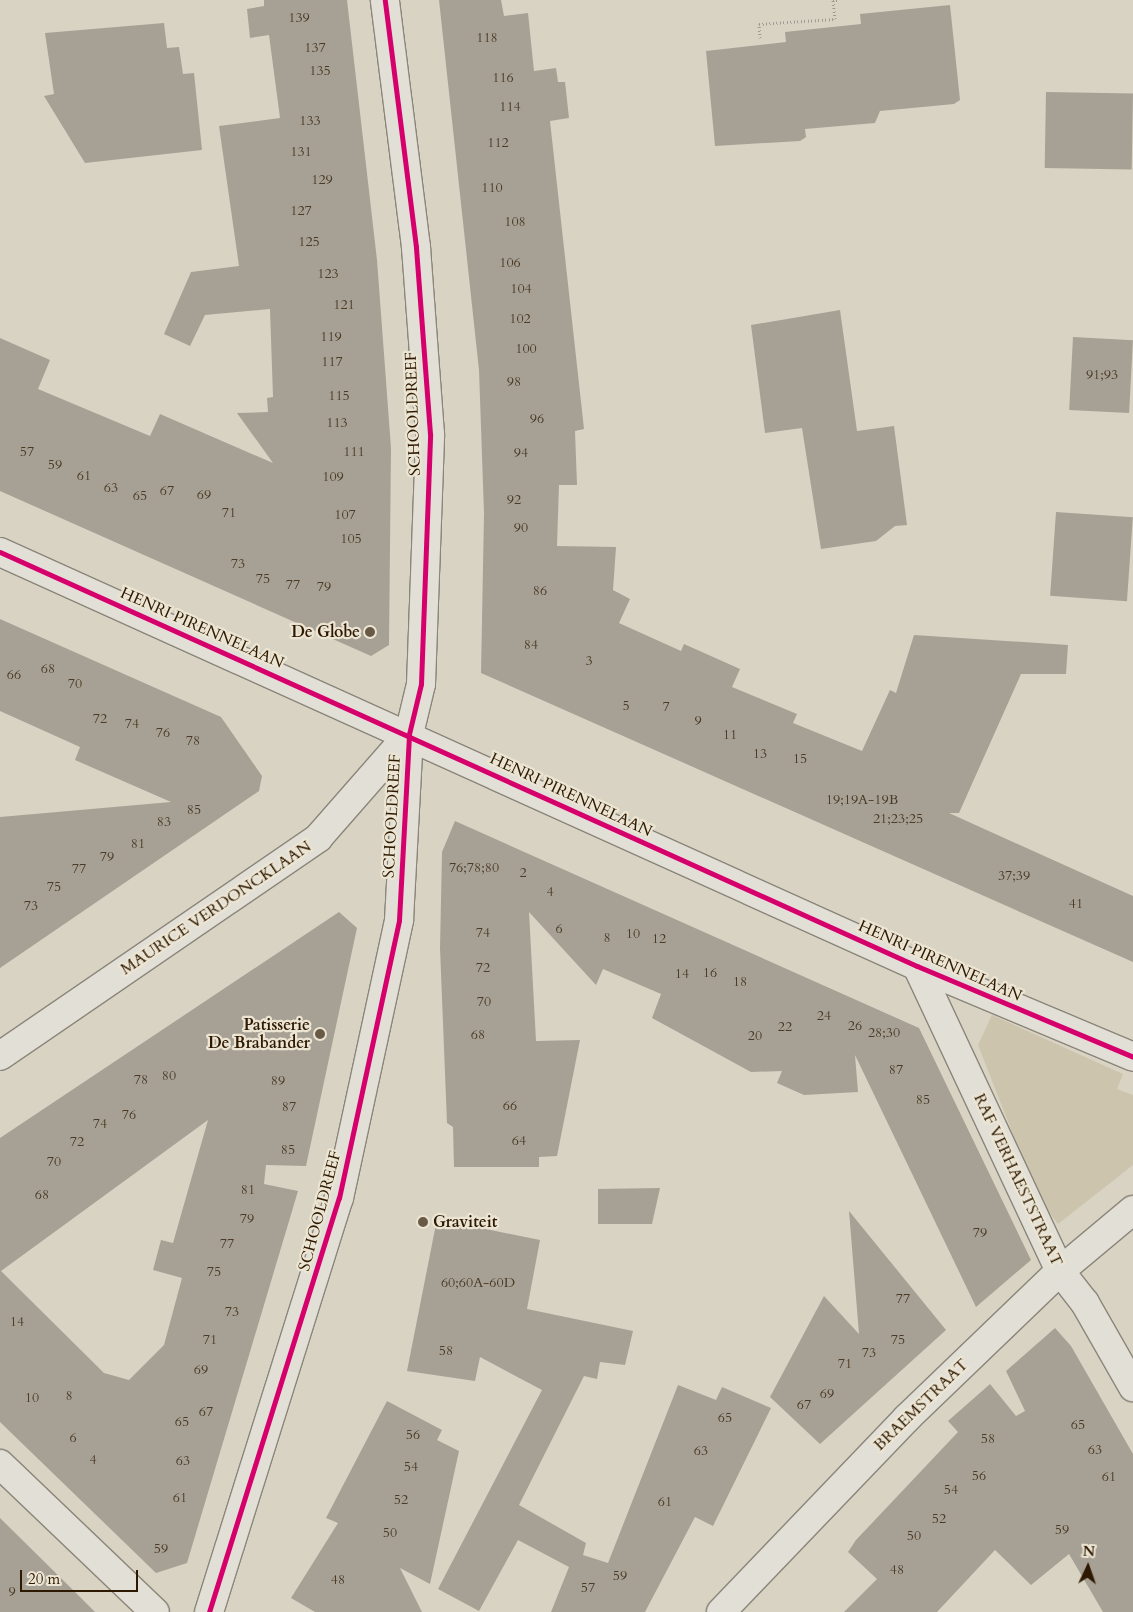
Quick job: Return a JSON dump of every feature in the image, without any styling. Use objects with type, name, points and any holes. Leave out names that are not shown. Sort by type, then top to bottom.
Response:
[{"type":"street","name":"SCHOOLDREEF","points":[[209,1612],[339,1198],[398,920],[409,734],[421,684],[430,434],[416,247],[385,0]]},
{"type":"street","name":"HENRI PIRENNELAAN","points":[[0,552],[409,734],[917,966],[1133,1057]]},
{"type":"street","name":"MAURICE VERDONCKLAAN","points":[[0,1056],[318,838],[409,734]]},
{"type":"street","name":"RAF VERHAESTSTRAAT","points":[[917,966],[1060,1271],[1085,1303],[1133,1387]]},
{"type":"street","name":"BRAEMSTRAAT","points":[[721,1612],[907,1418],[1060,1271],[1133,1210]]},
{"type":"street","points":[[0,1464],[155,1612]]},
{"type":"path","points":[[760,38],[759,24],[835,19],[833,0],[837,0]]},
{"type":"shaded area","points":[[992,1015],[1123,1074],[1117,1089],[1133,1095],[1133,1165],[1058,1224],[1038,1198],[978,1045]]},
{"type":"building","points":[[264,0],[347,0],[377,260],[391,448],[389,645],[371,656],[0,491],[0,338],[50,360],[38,389],[150,436],[160,414],[273,463],[237,413],[268,412],[267,398],[273,397],[270,309],[205,315],[190,346],[164,334],[191,272],[239,266],[219,126],[280,118],[269,35],[250,38],[247,9],[264,6]]},
{"type":"building","points":[[439,0],[501,0],[504,16],[528,13],[534,71],[556,68],[558,82],[565,82],[569,118],[550,121],[584,429],[575,431],[577,485],[559,485],[557,546],[616,547],[613,590],[630,599],[619,623],[681,651],[684,644],[740,669],[732,687],[797,714],[793,723],[862,751],[890,690],[896,693],[914,635],[1068,645],[1066,674],[1021,674],[959,813],[949,813],[1133,896],[1133,962],[481,673],[484,513],[479,370]]},
{"type":"building","points":[[950,5],[960,100],[954,104],[880,111],[875,123],[805,129],[806,137],[800,141],[715,146],[706,51],[786,42],[785,32],[861,24],[860,14]]},
{"type":"building","points":[[164,23],[167,48],[179,47],[183,74],[194,73],[202,150],[85,163],[44,96],[54,94],[45,33]]},
{"type":"building","points":[[1046,92],[1133,94],[1132,170],[1045,168]]},
{"type":"building","points":[[840,310],[857,431],[894,426],[907,525],[895,526],[876,541],[821,549],[802,428],[765,433],[751,325]]},
{"type":"building","points":[[1073,337],[1133,340],[1129,413],[1069,410]]},
{"type":"building","points":[[1056,512],[1133,517],[1127,601],[1050,596]]},
{"type":"building","points":[[0,619],[221,717],[262,776],[259,791],[0,968],[0,817],[171,802],[75,760],[80,747],[0,711]]},
{"type":"building","points":[[455,821],[919,1028],[1031,1260],[976,1307],[855,1055],[858,1092],[804,1095],[777,1083],[782,1071],[751,1072],[652,1018],[661,994],[603,969],[596,985],[529,912],[536,1041],[580,1040],[557,1156],[539,1157],[539,1167],[454,1167],[453,1127],[447,1123],[440,948],[442,852]]},
{"type":"building","points":[[339,912],[357,928],[306,1166],[266,1165],[264,1184],[298,1191],[187,1563],[156,1573],[0,1422],[0,1138]],"holes":[[[208,1120],[173,1243],[161,1240],[153,1270],[182,1278],[164,1345],[129,1380],[104,1373],[1,1271]]]},
{"type":"building","points":[[660,1188],[652,1224],[598,1224],[598,1189]]},
{"type":"building","points":[[849,1211],[946,1330],[820,1444],[770,1397],[824,1296],[859,1334]]},
{"type":"building","points":[[437,1219],[540,1240],[527,1309],[633,1331],[625,1365],[600,1362],[597,1379],[584,1376],[519,1505],[586,1543],[583,1555],[608,1563],[678,1385],[716,1400],[722,1387],[771,1408],[713,1526],[695,1517],[645,1612],[551,1612],[569,1567],[518,1540],[479,1611],[438,1589],[542,1390],[480,1357],[475,1381],[407,1371]]},
{"type":"building","points":[[1055,1328],[1071,1346],[1133,1454],[1133,1612],[1103,1612],[1069,1554],[1031,1585],[995,1550],[937,1612],[844,1612],[877,1579],[848,1552],[856,1540],[958,1432],[948,1421],[990,1384],[1016,1416],[1025,1411],[1006,1371]]},
{"type":"building","points":[[387,1401],[442,1430],[437,1440],[459,1451],[430,1584],[400,1568],[422,1612],[315,1612],[291,1598],[338,1523],[326,1518]]},
{"type":"building","points":[[0,1518],[72,1589],[95,1612],[0,1612]]},
{"type":"cycle path","points":[[209,1612],[339,1198],[399,920],[409,734],[421,684],[430,434],[416,247],[385,0]]},
{"type":"cycle path","points":[[0,552],[917,966],[1133,1057]]},
{"type":"place","name":"De Globe","points":[[370,632]]},
{"type":"place","name":"Patisserie De Brabander","points":[[320,1034]]},
{"type":"place","name":"Graviteit","points":[[423,1222]]}]
